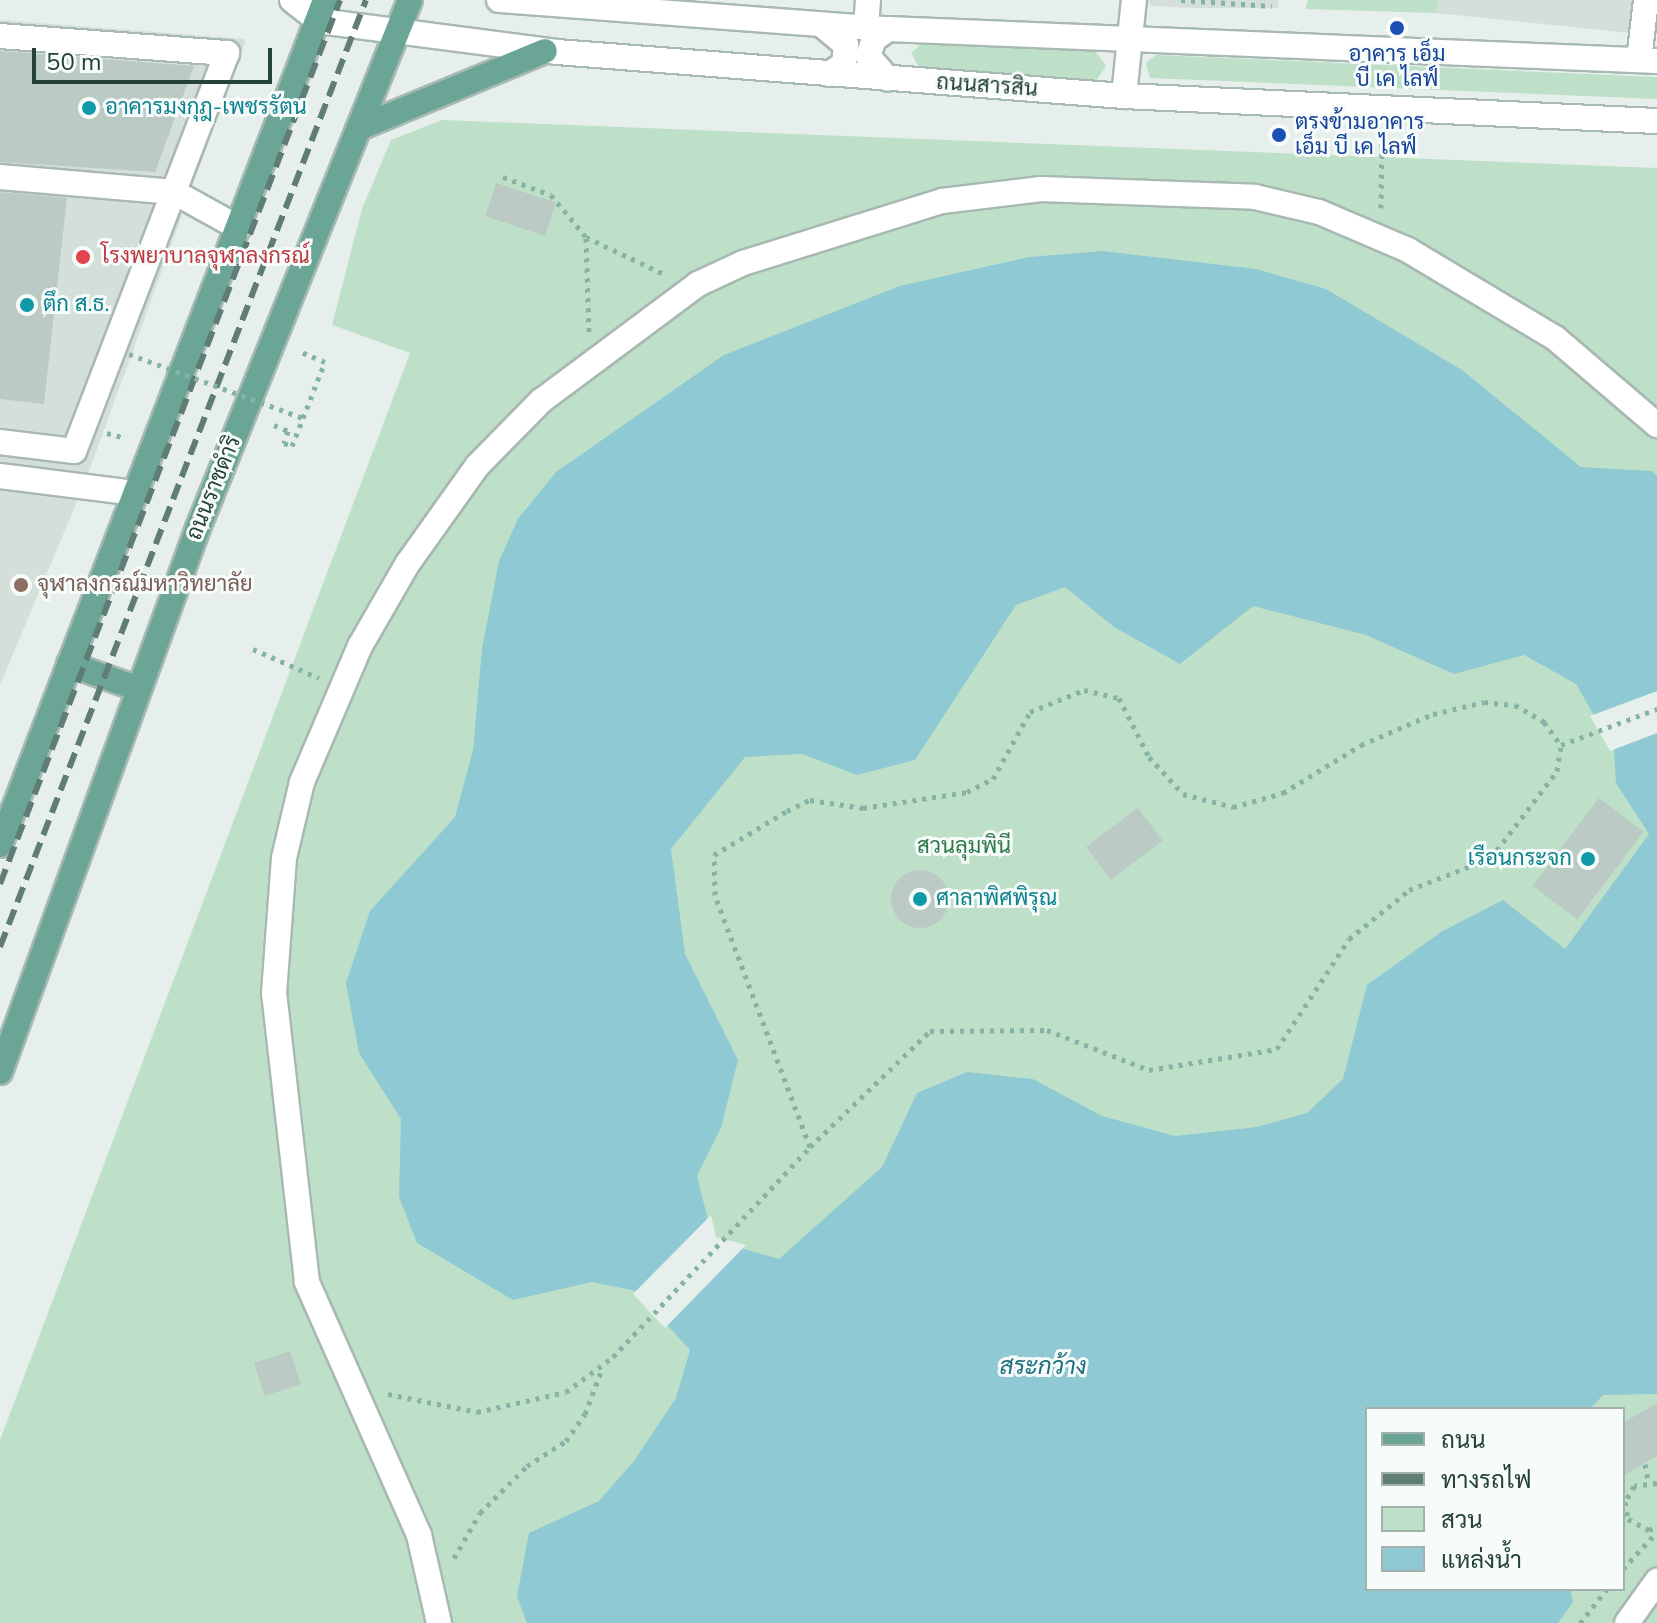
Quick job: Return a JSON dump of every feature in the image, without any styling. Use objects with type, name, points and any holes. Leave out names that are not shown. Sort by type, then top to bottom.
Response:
[{"type":"main road","name":"ถนนราชดำริ","points":[[0,1072],[139,689],[410,0]]},
{"type":"main road","points":[[0,845],[322,10]]},
{"type":"main road","points":[[359,128],[545,51]]},
{"type":"main road","points":[[69,664],[139,689]]},
{"type":"street","points":[[292,0],[322,10]]},
{"type":"street","points":[[499,0],[877,29],[1129,42],[1648,61],[1646,0]]},
{"type":"street","points":[[868,0],[877,29],[868,56],[888,79]]},
{"type":"street","points":[[1124,96],[1134,0]]},
{"type":"street","name":"ถนนสารสิน","points":[[322,10],[398,32],[545,51],[1124,96],[1657,121]]},
{"type":"street","points":[[822,25],[846,45],[844,64],[829,74]]},
{"type":"street","points":[[0,36],[227,53],[74,451],[0,442]]},
{"type":"street","points":[[0,177],[174,192],[239,228]]},
{"type":"street","points":[[437,1615],[419,1535],[307,1282],[297,1229],[274,994],[284,858],[302,782],[342,688],[408,563],[478,465],[581,366],[698,284],[743,263],[942,201],[1041,189],[1255,197],[1319,212],[1378,237],[1555,338],[1657,425]]},
{"type":"street","points":[[0,476],[134,493]]},
{"type":"street","points":[[1627,1623],[1657,1581]]},
{"type":"path","points":[[1181,0],[1272,6]]},
{"type":"path","points":[[1378,237],[1380,109]]},
{"type":"path","points":[[503,177],[551,195],[586,237],[639,267],[698,284]]},
{"type":"path","points":[[581,366],[591,313],[586,237]]},
{"type":"path","points":[[274,425],[288,431],[284,443],[292,446],[325,362],[301,352]]},
{"type":"path","points":[[129,354],[303,418]]},
{"type":"path","points":[[253,649],[342,688]]},
{"type":"path","points":[[349,1381],[413,1403],[477,1412],[566,1392],[602,1368],[729,1230],[930,1031],[1047,1030],[1149,1070],[1277,1049],[1349,939],[1409,890],[1491,858],[1557,771],[1561,745],[1544,722],[1515,705],[1484,702],[1433,714],[1361,745],[1283,793],[1233,807],[1183,794],[1149,757],[1119,698],[1084,690],[1030,712],[993,779],[967,792],[863,808],[810,800],[787,811],[714,855],[715,895],[810,1147]]},
{"type":"path","points":[[1561,745],[1657,709]]},
{"type":"path","points":[[437,1615],[480,1513],[527,1466],[566,1441],[585,1414],[602,1368]]},
{"type":"path","points":[[1645,1464],[1648,1480]]},
{"type":"path","points":[[1657,1483],[1648,1480],[1634,1486],[1625,1502],[1628,1519],[1649,1530],[1657,1526]]},
{"type":"path","points":[[1625,1567],[1657,1532]]},
{"type":"path","points":[[1580,1623],[1605,1591]]},
{"type":"shaded area","points":[[1146,0],[1279,0],[1278,8],[1193,8],[1152,6]]},
{"type":"shaded area","points":[[1439,0],[1633,0],[1629,33],[1436,13]]},
{"type":"shaded area","name":"โรงพยาบาลจุฬาลงกรณ์","points":[[0,20],[246,39],[84,485],[0,685]]},
{"type":"green space","points":[[1308,0],[1439,0],[1436,13],[1305,9]]},
{"type":"green space","points":[[926,40],[1094,49],[1106,66],[1096,81],[920,69],[911,53]]},
{"type":"green space","points":[[1156,55],[1657,77],[1657,99],[1150,78],[1146,63]]},
{"type":"green space","name":"สวนลุมพินี","points":[[442,120],[1657,168],[1657,1623],[0,1623],[0,1440],[410,353],[332,325],[362,209],[391,140]]},
{"type":"water","name":"สระกว้าง","points":[[1102,251],[1256,269],[1326,289],[1462,370],[1581,467],[1652,471],[1657,476],[1657,1394],[1603,1395],[1592,1407],[1365,1407],[1365,1591],[1570,1591],[1573,1602],[1558,1623],[527,1623],[517,1596],[529,1533],[599,1501],[634,1461],[676,1398],[690,1350],[636,1291],[592,1282],[513,1300],[417,1243],[399,1197],[401,1119],[359,1053],[346,983],[370,911],[455,817],[473,750],[482,649],[499,561],[518,519],[556,472],[724,355],[900,286],[1029,257]],"holes":[[[1065,587],[1114,627],[1180,664],[1253,606],[1366,635],[1454,674],[1524,655],[1576,684],[1614,750],[1616,783],[1649,834],[1565,949],[1503,900],[1441,932],[1367,985],[1343,1079],[1307,1113],[1257,1127],[1175,1136],[1102,1116],[1033,1079],[967,1072],[917,1093],[882,1167],[779,1259],[713,1240],[697,1176],[721,1128],[738,1060],[685,954],[671,849],[745,757],[802,754],[857,775],[915,760],[1016,605]]]},
{"type":"pier","points":[[1657,691],[1657,733],[1610,751],[1590,716]]},
{"type":"pier","points":[[711,1215],[716,1237],[746,1245],[665,1328],[633,1294]]},
{"type":"building","name":"อาคารมงกุฎ-เพชรรัตน","points":[[0,51],[194,66],[155,172],[0,162]]},
{"type":"building","points":[[496,183],[556,202],[545,236],[485,216]]},
{"type":"building","name":"ตึก ส.ธ.","points":[[0,192],[67,198],[44,404],[0,399]]},
{"type":"building","name":"เรือนกระจก","points":[[1599,798],[1644,832],[1578,920],[1533,886]]},
{"type":"building","points":[[1138,808],[1163,841],[1111,880],[1086,847]]},
{"type":"building","name":"ศาลาพิศพิรุณ","points":[[920,870],[931,872],[940,879],[947,888],[947,910],[940,919],[931,926],[920,928],[909,926],[900,919],[893,910],[891,899],[893,888],[900,879],[909,872]]},
{"type":"building","points":[[290,1351],[301,1384],[265,1396],[254,1363]]},
{"type":"building","points":[[1657,1403],[1657,1456],[1625,1475],[1625,1422]]},
{"type":"railway","points":[[0,884],[340,0]]},
{"type":"railway","points":[[0,947],[366,0]]},
{"type":"place","name":"อาคาร เอ็ม บี เค ไลฟ์","points":[[1397,28]]},
{"type":"place","name":"อาคารมงกุฎ-เพชรรัตน","points":[[89,108]]},
{"type":"place","name":"ตรงข้ามอาคาร เอ็ม บี เค ไลฟ์","points":[[1279,135]]},
{"type":"place","name":"โรงพยาบาลจุฬาลงกรณ์","points":[[83,257]]},
{"type":"place","name":"ตึก ส.ธ.","points":[[27,305]]},
{"type":"place","name":"จุฬาลงกรณ์มหาวิทยาลัย","points":[[21,585]]},
{"type":"place","name":"เรือนกระจก","points":[[1588,859]]},
{"type":"place","name":"ศาลาพิศพิรุณ","points":[[920,899]]}]
